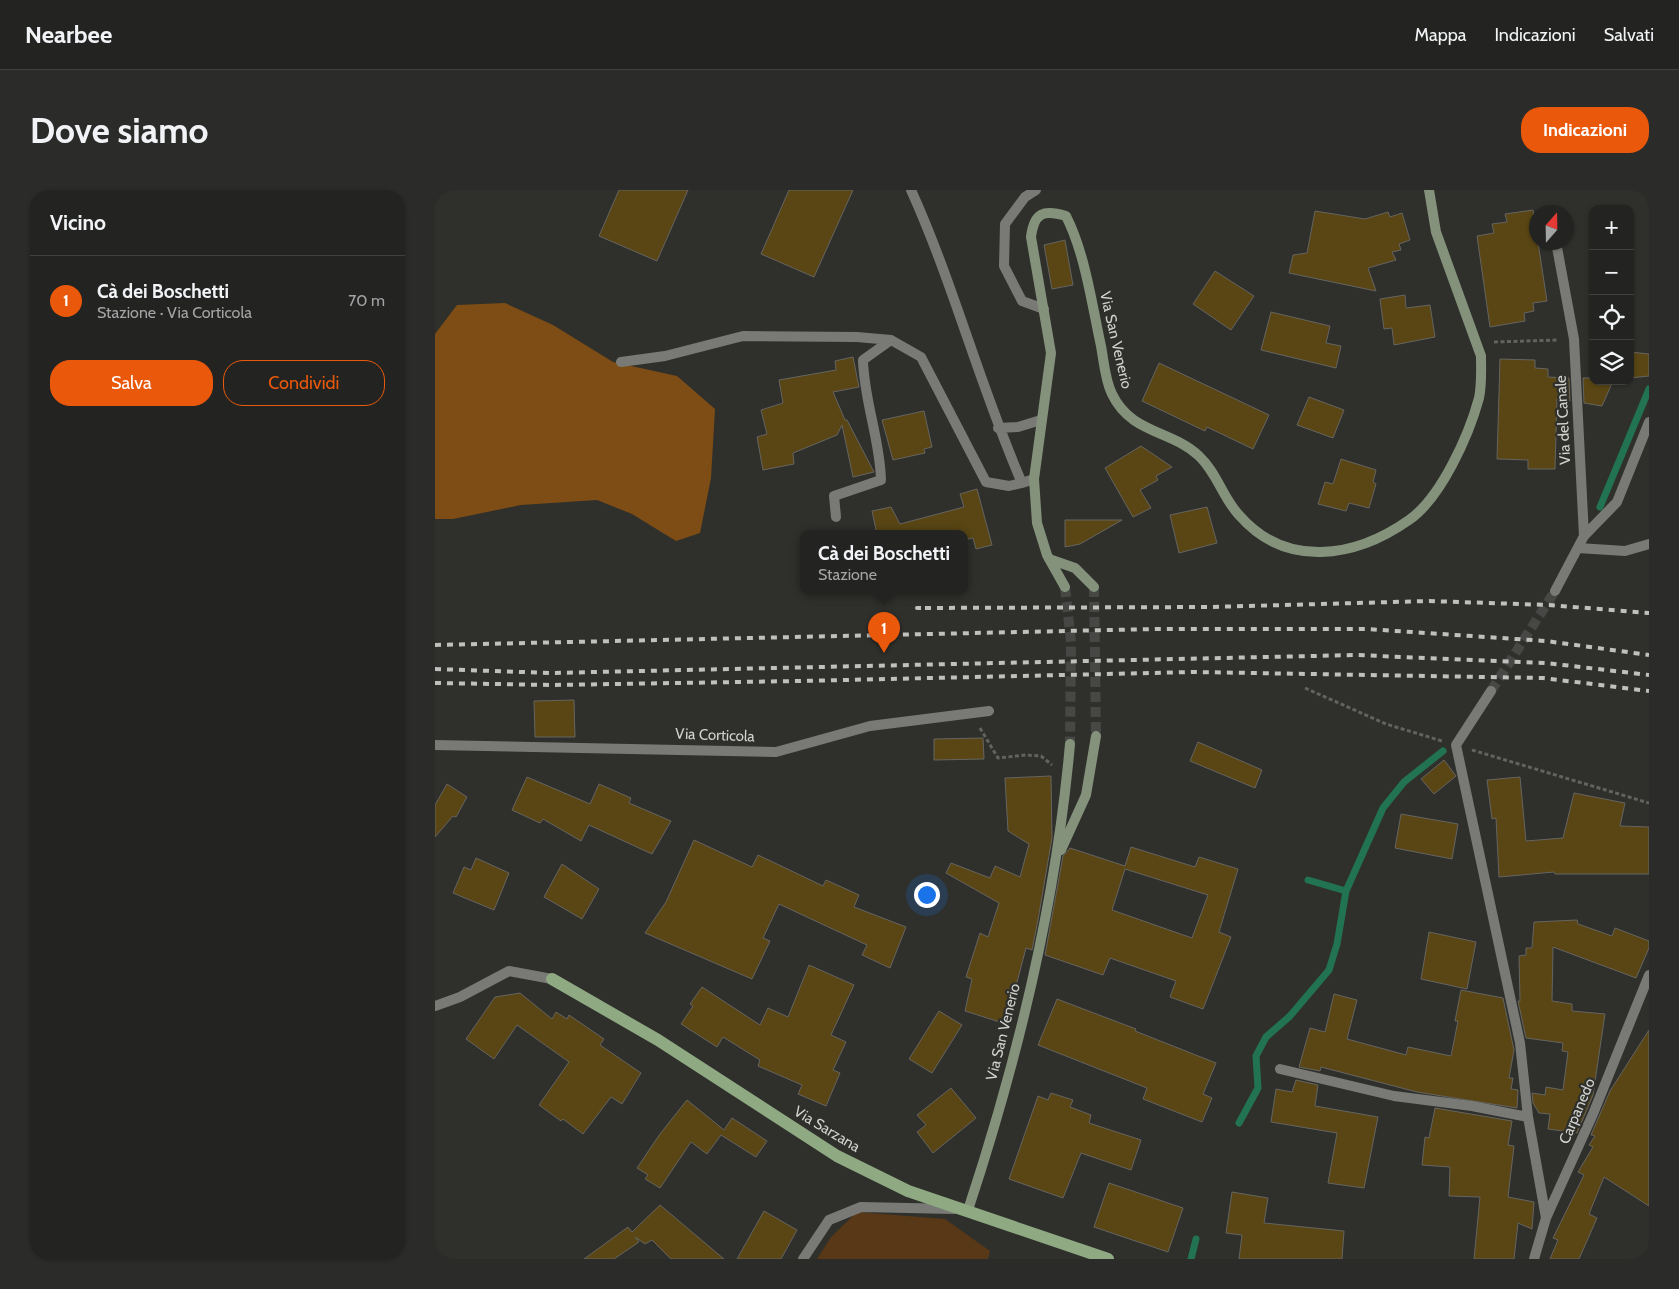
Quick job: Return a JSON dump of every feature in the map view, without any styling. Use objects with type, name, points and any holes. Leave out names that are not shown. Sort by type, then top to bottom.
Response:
[{"type":"main road","name":"Via Sarzana","points":[[551,979],[658,1040],[837,1156],[908,1191],[969,1210],[1108,1259]]},
{"type":"street","points":[[911,190],[928,228],[998,428],[1022,483]]},
{"type":"street","points":[[1036,190],[1025,197],[1005,224],[1004,266],[1022,301],[1044,309]]},
{"type":"street","name":"Via San Venerio","points":[[1065,587],[1049,559],[1037,523],[1034,479],[1051,354],[1031,237],[1033,225],[1039,216],[1051,211],[1066,216],[1073,229],[1090,295],[1111,393],[1119,407],[1137,423],[1181,444],[1199,455],[1216,476],[1238,515],[1259,534],[1279,546],[1304,553],[1337,551],[1372,539],[1403,524],[1421,512],[1444,478],[1457,453],[1479,397],[1481,356],[1436,232],[1429,190]]},
{"type":"street","name":"Via del Canale","points":[[1555,591],[1583,536],[1574,339],[1557,250]]},
{"type":"street","points":[[621,362],[665,356],[743,336],[857,337],[891,340],[921,357],[986,482],[1009,486],[1034,479]]},
{"type":"street","points":[[836,517],[834,496],[881,480],[881,463],[864,382],[863,360],[891,340]]},
{"type":"street","points":[[998,428],[1018,427],[1041,420]]},
{"type":"street","points":[[1583,536],[1617,502],[1649,422]]},
{"type":"street","points":[[1625,551],[1649,544]]},
{"type":"street","points":[[1578,548],[1649,552]]},
{"type":"street","points":[[1049,559],[1075,568],[1094,587]]},
{"type":"street","points":[[1491,691],[1456,745],[1520,1043],[1527,1117],[1546,1218]]},
{"type":"street","name":"Via Corticola","points":[[435,745],[776,752],[870,726],[989,711]]},
{"type":"street","name":"Via San Venerio","points":[[1057,858],[1086,795],[1096,736]]},
{"type":"street","name":"Via San Venerio","points":[[969,1210],[991,1142],[1035,965],[1057,858],[1070,744]]},
{"type":"street","points":[[435,1006],[460,997],[509,971],[551,979]]},
{"type":"street","name":"Carpanedo","points":[[1534,1259],[1546,1218],[1593,1114],[1649,974]]},
{"type":"street","points":[[1280,1069],[1394,1096],[1472,1106],[1527,1117]]},
{"type":"street","points":[[803,1259],[829,1220],[861,1207],[969,1210]]},
{"type":"path","points":[[1476,342],[1574,339]]},
{"type":"path","points":[[976,713],[981,730],[998,758],[1026,755],[1041,756],[1050,765],[1056,766],[1065,785]]},
{"type":"shaded area","points":[[505,303],[553,325],[613,362],[677,376],[715,409],[711,478],[700,533],[676,541],[632,514],[597,500],[521,505],[453,519],[435,519],[435,334],[457,305]]},
{"type":"shaded area","points":[[857,1212],[945,1219],[990,1251],[988,1259],[817,1259],[831,1237]]},
{"type":"building","points":[[619,190],[688,190],[657,261],[599,236]]},
{"type":"building","points":[[789,190],[853,190],[814,277],[761,254]]},
{"type":"building","points":[[1315,211],[1365,219],[1388,212],[1390,217],[1402,213],[1410,240],[1399,244],[1401,250],[1392,252],[1396,260],[1368,268],[1376,291],[1289,273],[1293,255],[1307,253]]},
{"type":"building","points":[[1529,211],[1529,250],[1539,250],[1547,301],[1533,303],[1534,311],[1524,313],[1525,321],[1490,327],[1477,236],[1494,233],[1492,224],[1507,222],[1505,214]]},
{"type":"building","points":[[1065,240],[1073,285],[1052,289],[1044,245]]},
{"type":"building","points":[[1215,271],[1254,296],[1231,330],[1193,304]]},
{"type":"building","points":[[1405,295],[1406,308],[1430,305],[1435,337],[1394,345],[1392,328],[1384,329],[1380,299]]},
{"type":"building","points":[[1271,312],[1330,326],[1326,343],[1341,346],[1336,368],[1261,350]]},
{"type":"building","points":[[1634,352],[1649,354],[1649,376],[1634,378]]},
{"type":"building","points":[[853,357],[859,387],[833,392],[845,420],[847,420],[874,472],[853,477],[842,425],[837,435],[793,453],[794,464],[763,470],[757,437],[767,434],[761,410],[783,403],[779,380],[836,370],[835,361]]},
{"type":"building","points":[[1500,359],[1535,360],[1535,368],[1548,369],[1548,377],[1569,378],[1570,401],[1557,399],[1555,469],[1528,469],[1528,460],[1497,459]]},
{"type":"building","points":[[1159,363],[1269,415],[1253,449],[1207,427],[1205,431],[1142,401]]},
{"type":"building","points":[[1583,378],[1589,378],[1589,385],[1611,385],[1602,406],[1584,403]]},
{"type":"building","points":[[1309,397],[1344,410],[1333,438],[1297,425]]},
{"type":"building","points":[[924,411],[932,447],[924,449],[925,453],[893,460],[882,420]]},
{"type":"building","points":[[1141,446],[1172,467],[1156,476],[1158,480],[1140,490],[1151,508],[1133,517],[1105,468]]},
{"type":"building","points":[[1341,459],[1376,470],[1373,482],[1376,484],[1369,508],[1349,503],[1346,511],[1318,504],[1325,482],[1333,484]]},
{"type":"building","points":[[977,489],[992,545],[976,549],[973,538],[968,539],[968,530],[876,530],[872,511],[891,507],[900,524],[964,507],[960,494]]},
{"type":"building","points":[[1207,507],[1217,543],[1179,553],[1170,515]]},
{"type":"building","points":[[1065,520],[1122,520],[1080,544],[1065,547]]},
{"type":"building","points":[[574,700],[575,737],[535,737],[534,701]]},
{"type":"building","points":[[983,738],[984,759],[934,760],[934,739]]},
{"type":"building","points":[[1198,742],[1262,770],[1255,788],[1190,761]]},
{"type":"building","points":[[1444,760],[1456,776],[1434,794],[1421,779]]},
{"type":"building","points":[[1051,776],[1052,838],[1038,920],[1032,950],[1026,948],[1006,1024],[965,1011],[972,979],[966,977],[980,933],[988,937],[999,903],[946,873],[951,863],[990,878],[995,866],[1020,877],[1029,844],[1008,831],[1005,778]]},
{"type":"building","points":[[527,777],[590,804],[599,784],[631,798],[629,803],[671,821],[652,854],[589,825],[581,841],[543,819],[540,823],[512,810]]},
{"type":"building","points":[[1520,777],[1526,841],[1563,838],[1574,793],[1625,803],[1620,826],[1649,827],[1649,874],[1555,874],[1554,872],[1499,877],[1496,818],[1492,819],[1487,780]]},
{"type":"building","points":[[447,784],[467,797],[456,817],[453,816],[435,837],[435,805]]},
{"type":"building","points":[[1401,814],[1458,824],[1452,859],[1395,848]]},
{"type":"building","points":[[694,840],[752,867],[758,855],[823,886],[826,880],[859,895],[854,907],[906,927],[890,968],[862,955],[867,945],[779,904],[763,938],[770,941],[752,979],[645,933],[666,902]]},
{"type":"building","points":[[1131,847],[1195,867],[1199,857],[1238,869],[1219,932],[1231,937],[1203,1009],[1170,997],[1176,981],[1110,958],[1103,975],[1045,955],[1063,856],[1070,848],[1125,866]],"holes":[[[1125,869],[1208,895],[1192,938],[1112,910]]]},
{"type":"building","points":[[476,858],[509,873],[494,910],[453,893],[464,867],[471,870]]},
{"type":"building","points":[[562,864],[599,889],[582,919],[544,897]]},
{"type":"building","points":[[1577,920],[1578,924],[1612,936],[1615,928],[1649,941],[1649,948],[1636,978],[1553,947],[1552,1001],[1572,1004],[1572,1011],[1605,1014],[1593,1095],[1577,1133],[1548,1129],[1550,1114],[1539,1113],[1533,1103],[1532,1093],[1545,1095],[1546,1087],[1563,1090],[1568,1052],[1562,1051],[1563,1043],[1526,1038],[1518,1001],[1520,1001],[1519,956],[1526,955],[1526,948],[1532,948],[1534,922]]},
{"type":"building","points":[[1429,932],[1476,942],[1467,989],[1421,979]]},
{"type":"building","points":[[809,965],[854,985],[831,1035],[846,1042],[833,1070],[840,1073],[826,1106],[798,1094],[802,1085],[758,1066],[760,1060],[723,1037],[717,1047],[681,1024],[693,1006],[690,1004],[702,987],[760,1025],[768,1008],[788,1017]]},
{"type":"building","points":[[1461,990],[1503,998],[1514,1050],[1509,1078],[1513,1078],[1511,1089],[1518,1090],[1517,1108],[1417,1092],[1321,1067],[1320,1071],[1299,1067],[1310,1028],[1325,1032],[1334,994],[1357,1000],[1347,1039],[1406,1055],[1408,1047],[1451,1056],[1458,1021],[1455,1021]]},
{"type":"building","points":[[520,993],[552,1019],[556,1012],[567,1019],[569,1015],[604,1039],[600,1045],[641,1073],[622,1104],[611,1097],[583,1134],[563,1119],[561,1121],[539,1105],[569,1062],[517,1025],[494,1059],[466,1039],[495,997]]},
{"type":"building","points":[[1057,999],[1136,1029],[1135,1031],[1216,1063],[1203,1094],[1212,1098],[1202,1122],[1143,1099],[1147,1088],[1038,1045]]},
{"type":"building","points":[[939,1011],[962,1025],[932,1073],[909,1059]]},
{"type":"building","points":[[1649,1030],[1649,1206],[1604,1177],[1589,1214],[1597,1218],[1579,1259],[1550,1259],[1558,1240],[1553,1238],[1584,1175],[1578,1172],[1593,1147],[1589,1145],[1595,1136],[1591,1135],[1610,1091]]},
{"type":"building","points":[[1296,1080],[1318,1085],[1315,1106],[1378,1117],[1364,1188],[1328,1183],[1337,1133],[1271,1122],[1276,1089],[1292,1092]]},
{"type":"building","points":[[951,1088],[976,1118],[933,1153],[917,1132],[926,1125],[917,1115]]},
{"type":"building","points":[[1051,1093],[1073,1100],[1070,1107],[1091,1115],[1089,1123],[1141,1140],[1131,1170],[1081,1153],[1063,1198],[1009,1179],[1038,1096],[1048,1100]]},
{"type":"building","points":[[687,1100],[724,1130],[732,1118],[767,1141],[756,1157],[721,1135],[707,1154],[691,1142],[660,1188],[645,1179],[648,1175],[637,1168],[660,1134]]},
{"type":"building","points":[[1435,1108],[1512,1121],[1508,1145],[1514,1146],[1508,1197],[1534,1202],[1532,1229],[1518,1223],[1514,1259],[1474,1259],[1480,1197],[1449,1196],[1450,1167],[1422,1165],[1425,1137],[1429,1138]]},
{"type":"building","points":[[1109,1183],[1183,1208],[1168,1252],[1094,1227]]},
{"type":"building","points":[[1232,1192],[1268,1198],[1264,1223],[1344,1231],[1342,1259],[1239,1259],[1242,1235],[1226,1233]]},
{"type":"building","points":[[660,1205],[724,1259],[671,1259],[652,1240],[645,1244],[635,1237],[639,1242],[614,1259],[584,1259],[628,1227],[632,1232]]},
{"type":"building","points":[[764,1211],[797,1230],[781,1259],[737,1259]]},
{"type":"waterway","points":[[1600,507],[1649,389]]},
{"type":"waterway","points":[[1239,1123],[1258,1088],[1256,1056],[1266,1037],[1290,1016],[1329,970],[1337,944],[1346,891],[1383,808],[1404,782],[1443,751]]},
{"type":"waterway","points":[[1308,880],[1346,891]]},
{"type":"waterway","points":[[1191,1259],[1196,1239]]},
{"type":"tunnel","points":[[1065,587],[1071,642],[1070,744]]},
{"type":"tunnel","points":[[1094,587],[1096,736]]},
{"type":"tunnel","points":[[1491,691],[1555,591]]},
{"type":"railway","points":[[921,608],[917,608],[1211,607],[1429,601],[1549,605],[1649,613]]},
{"type":"railway","points":[[435,645],[1155,629],[1366,629],[1546,641],[1649,655]]},
{"type":"railway","points":[[435,669],[551,673],[1356,655],[1546,663],[1649,675]]},
{"type":"railway","points":[[435,683],[553,685],[1194,672],[1543,678],[1649,691]]},
{"type":"place","name":"Cà dei Boschetti","points":[[884,653]]}]
